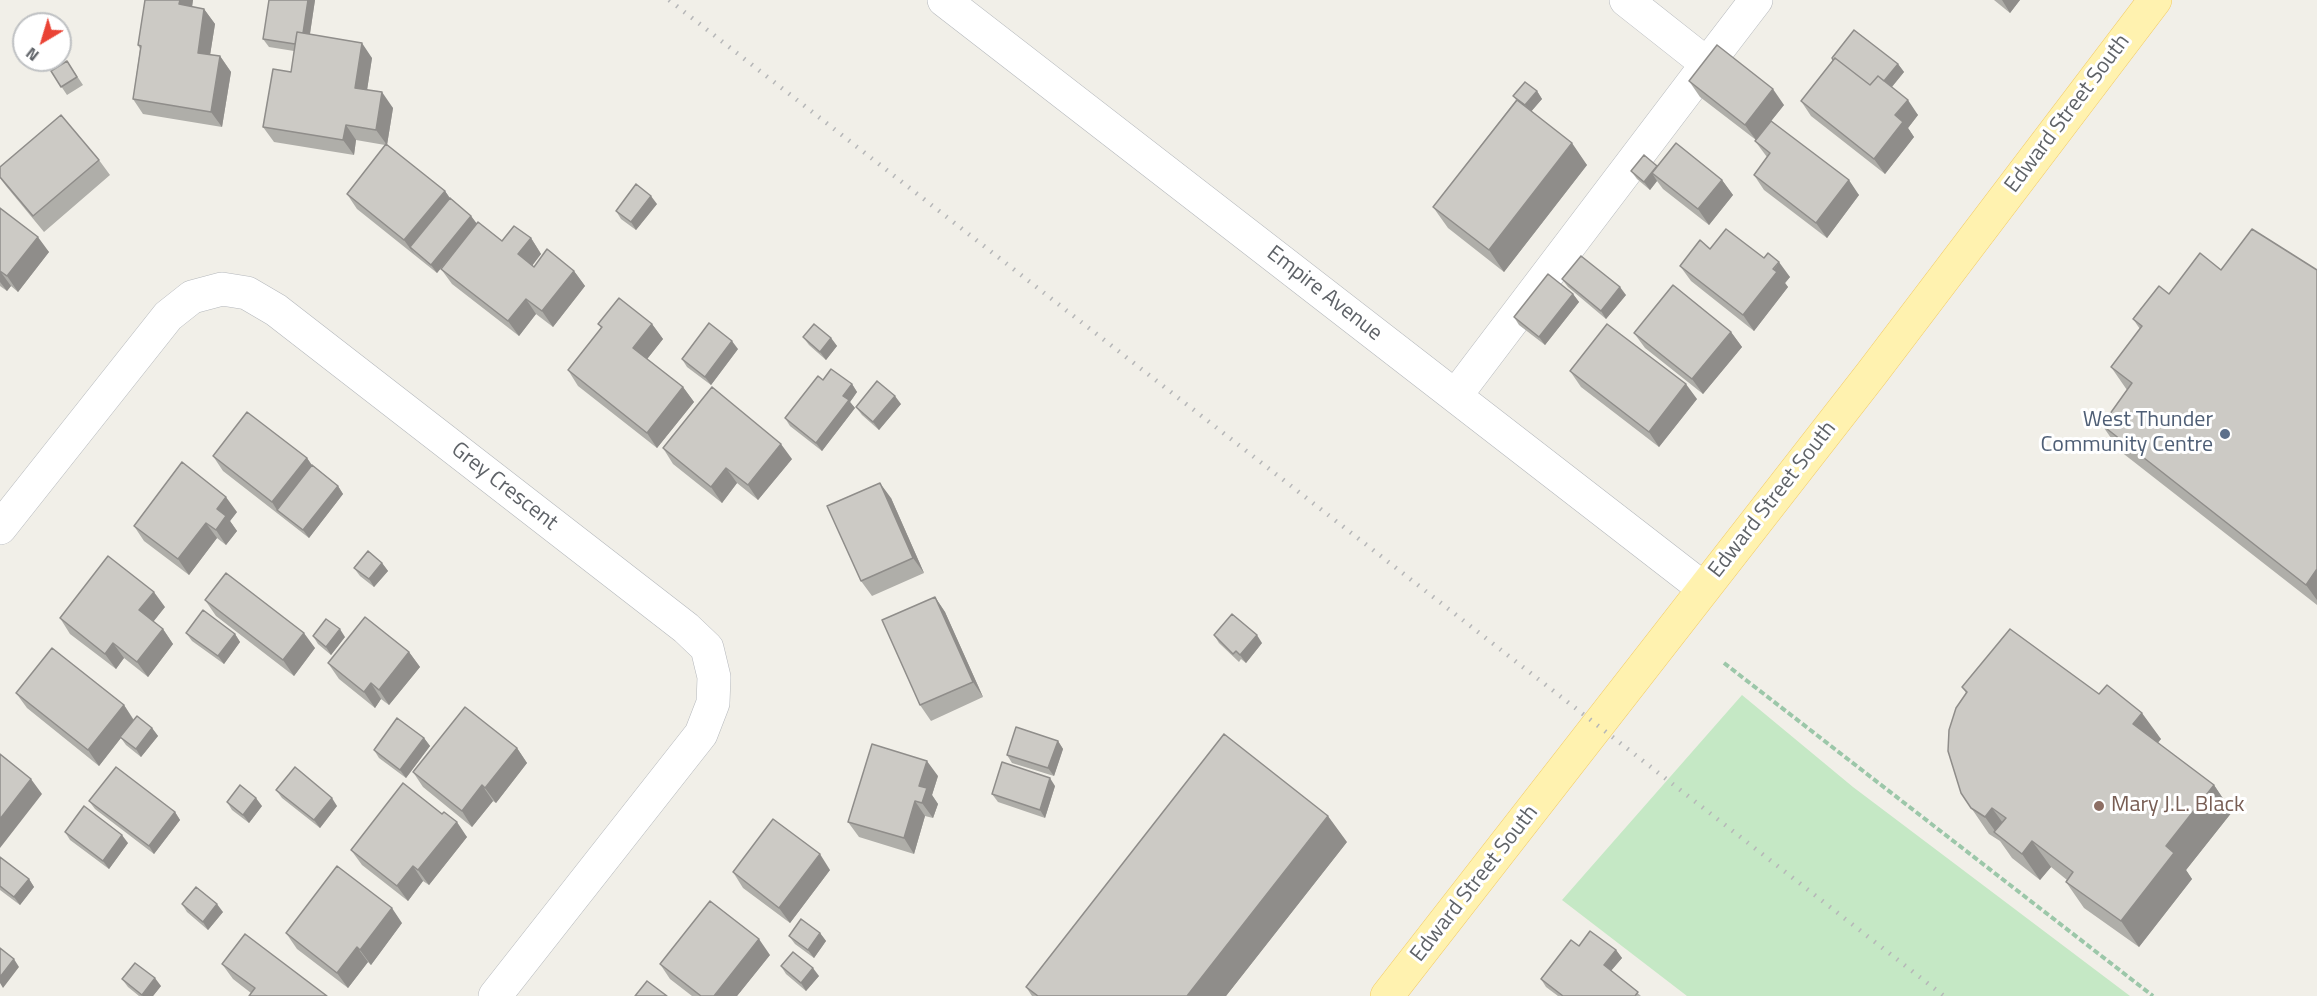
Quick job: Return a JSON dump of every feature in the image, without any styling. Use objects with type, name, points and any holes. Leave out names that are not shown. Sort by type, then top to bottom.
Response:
[{"type":"main road","name":"Edward Street South","points":[[1386,996],[1872,373],[2155,0]]},
{"type":"street","name":"Empire Avenue","points":[[944,0],[1703,588]]},
{"type":"street","points":[[1626,0],[1707,64]]},
{"type":"street","points":[[1456,395],[1756,0]]},
{"type":"street","name":"Grey Crescent","points":[[0,528],[168,316],[192,297],[222,289],[247,293],[276,310],[686,628],[707,648],[714,677],[713,703],[701,734],[495,996]]},
{"type":"path","points":[[1724,663],[2153,996]]},
{"type":"green space","points":[[1742,695],[1853,787],[2130,996],[1687,996],[1562,900]]},
{"type":"building","points":[[145,0],[180,0],[179,4],[204,9],[198,53],[220,56],[211,112],[133,99]]},
{"type":"building","points":[[269,0],[308,0],[303,33],[297,32],[295,44],[263,39]]},
{"type":"building","points":[[1854,30],[1898,64],[1884,81],[1878,76],[1870,85],[1835,58],[1833,60],[1832,58]]},
{"type":"building","points":[[297,32],[362,43],[355,88],[382,92],[376,130],[346,125],[343,140],[263,127],[273,69],[291,72]]},
{"type":"building","points":[[1717,45],[1773,89],[1745,125],[1689,81]]},
{"type":"building","points":[[1835,58],[1870,85],[1878,76],[1908,100],[1895,115],[1903,122],[1874,159],[1801,101]]},
{"type":"building","points":[[72,69],[77,77],[61,87],[52,72],[72,72]]},
{"type":"building","points":[[1525,82],[1537,91],[1525,105],[1513,96]]},
{"type":"building","points":[[1517,100],[1572,143],[1489,250],[1433,207]]},
{"type":"building","points":[[61,115],[99,160],[33,216],[0,177],[0,167]]},
{"type":"building","points":[[1771,121],[1849,180],[1816,223],[1754,175],[1770,153],[1755,141]]},
{"type":"building","points":[[1676,143],[1722,180],[1698,209],[1652,173]]},
{"type":"building","points":[[386,144],[445,191],[404,240],[347,194]]},
{"type":"building","points":[[1644,155],[1657,166],[1644,182],[1631,171]]},
{"type":"building","points":[[636,184],[651,196],[631,222],[616,211]]},
{"type":"building","points":[[450,198],[471,216],[431,265],[410,247]]},
{"type":"building","points":[[0,208],[38,237],[7,276],[0,271]]},
{"type":"building","points":[[478,222],[502,241],[514,226],[531,238],[518,254],[534,267],[547,249],[574,271],[542,311],[526,299],[508,321],[441,269]]},
{"type":"building","points":[[1726,229],[1764,258],[1768,253],[1779,262],[1773,269],[1777,272],[1743,315],[1680,266],[1700,240],[1710,249]]},
{"type":"building","name":"West Thunder Community Centre","points":[[2252,229],[2317,270],[2317,569],[2306,585],[2102,425],[2132,383],[2111,367],[2142,326],[2133,319],[2159,286],[2169,294],[2200,253],[2221,270]]},
{"type":"building","points":[[1581,256],[1620,287],[1601,311],[1562,279]]},
{"type":"building","points":[[1548,274],[1573,294],[1539,337],[1514,317]]},
{"type":"building","points":[[1673,285],[1731,332],[1692,379],[1634,333]]},
{"type":"building","points":[[619,298],[652,324],[633,348],[683,387],[647,433],[568,370],[602,327],[598,324]]},
{"type":"building","points":[[709,323],[732,341],[705,377],[682,359]]},
{"type":"building","points":[[814,324],[831,338],[820,352],[803,337]]},
{"type":"building","points":[[1607,324],[1686,384],[1649,432],[1570,371]]},
{"type":"building","points":[[831,369],[852,384],[843,396],[849,400],[816,443],[785,418],[818,376],[823,380]]},
{"type":"building","points":[[877,381],[895,396],[873,422],[856,407]]},
{"type":"building","points":[[712,387],[781,444],[748,485],[726,468],[711,487],[663,448]]},
{"type":"building","points":[[247,412],[307,458],[272,502],[213,456]]},
{"type":"building","points":[[182,462],[226,497],[217,509],[226,516],[216,530],[206,523],[178,559],[134,526]]},
{"type":"building","points":[[312,465],[338,486],[303,530],[277,510]]},
{"type":"building","points":[[880,483],[913,558],[861,581],[827,506]]},
{"type":"building","points":[[368,551],[382,563],[369,579],[354,568]]},
{"type":"building","points":[[108,556],[154,592],[139,610],[163,629],[137,662],[113,643],[105,654],[60,618]]},
{"type":"building","points":[[226,573],[304,633],[283,660],[205,600]]},
{"type":"building","points":[[935,597],[973,682],[920,705],[882,620]]},
{"type":"building","points":[[203,610],[235,634],[218,656],[186,633]]},
{"type":"building","points":[[1232,614],[1257,635],[1240,655],[1236,651],[1233,654],[1214,635]]},
{"type":"building","points":[[365,617],[409,652],[379,690],[371,683],[364,692],[328,663]]},
{"type":"building","points":[[326,619],[340,629],[326,647],[313,636]]},
{"type":"building","name":"Mary J.L. Black","points":[[2010,629],[2099,694],[2107,685],[2142,713],[2133,724],[2214,785],[2166,846],[2174,853],[2121,921],[2066,882],[2073,872],[2032,841],[2022,854],[1994,832],[2006,818],[1992,808],[1985,817],[1971,808],[1961,793],[1948,751],[1949,730],[1956,708],[1967,692],[1962,687]]},
{"type":"building","points":[[52,648],[124,705],[88,750],[16,693]]},
{"type":"building","points":[[465,707],[517,748],[485,788],[482,785],[462,811],[413,772]]},
{"type":"building","points":[[137,716],[152,728],[136,749],[120,737]]},
{"type":"building","points":[[397,718],[424,738],[400,770],[374,750]]},
{"type":"building","points":[[1016,727],[1058,741],[1048,768],[1007,755]]},
{"type":"building","points":[[1224,734],[1328,816],[1187,996],[1038,996],[1026,987]]},
{"type":"building","points":[[872,744],[927,761],[919,786],[927,788],[922,803],[915,801],[904,838],[848,822]]},
{"type":"building","points":[[0,754],[31,779],[0,819]]},
{"type":"building","points":[[1002,762],[1050,778],[1040,810],[992,794]]},
{"type":"building","points":[[116,767],[175,812],[149,846],[89,801]]},
{"type":"building","points":[[295,767],[332,798],[314,820],[276,790]]},
{"type":"building","points":[[403,783],[442,814],[444,812],[457,822],[418,870],[413,866],[397,886],[351,850]]},
{"type":"building","points":[[240,785],[256,798],[243,815],[227,802]]},
{"type":"building","points":[[84,806],[122,835],[103,861],[65,832]]},
{"type":"building","points":[[773,819],[820,854],[779,908],[733,872]]},
{"type":"building","points":[[0,857],[29,879],[14,897],[0,886]]},
{"type":"building","points":[[337,866],[392,908],[360,950],[357,947],[337,973],[286,933]]},
{"type":"building","points":[[196,887],[217,904],[203,922],[182,904]]},
{"type":"building","points":[[710,901],[759,939],[714,996],[701,996],[660,964]]},
{"type":"building","points":[[801,919],[820,933],[808,950],[789,936]]},
{"type":"building","points":[[1590,931],[1616,950],[1604,965],[1638,992],[1635,996],[1563,996],[1541,979],[1571,940],[1579,946]]},
{"type":"building","points":[[245,934],[327,996],[249,996],[255,988],[222,964]]},
{"type":"building","points":[[0,948],[14,959],[0,977]]},
{"type":"building","points":[[793,952],[813,968],[801,983],[781,966]]},
{"type":"building","points":[[135,963],[155,978],[142,995],[122,979]]},
{"type":"building","points":[[647,981],[667,996],[635,996]]},
{"type":"railway","points":[[669,0],[1944,996]]},
{"type":"place","name":"West Thunder Community Centre","points":[[2225,434]]},
{"type":"place","name":"Mary J.L. Black","points":[[2099,806]]}]
